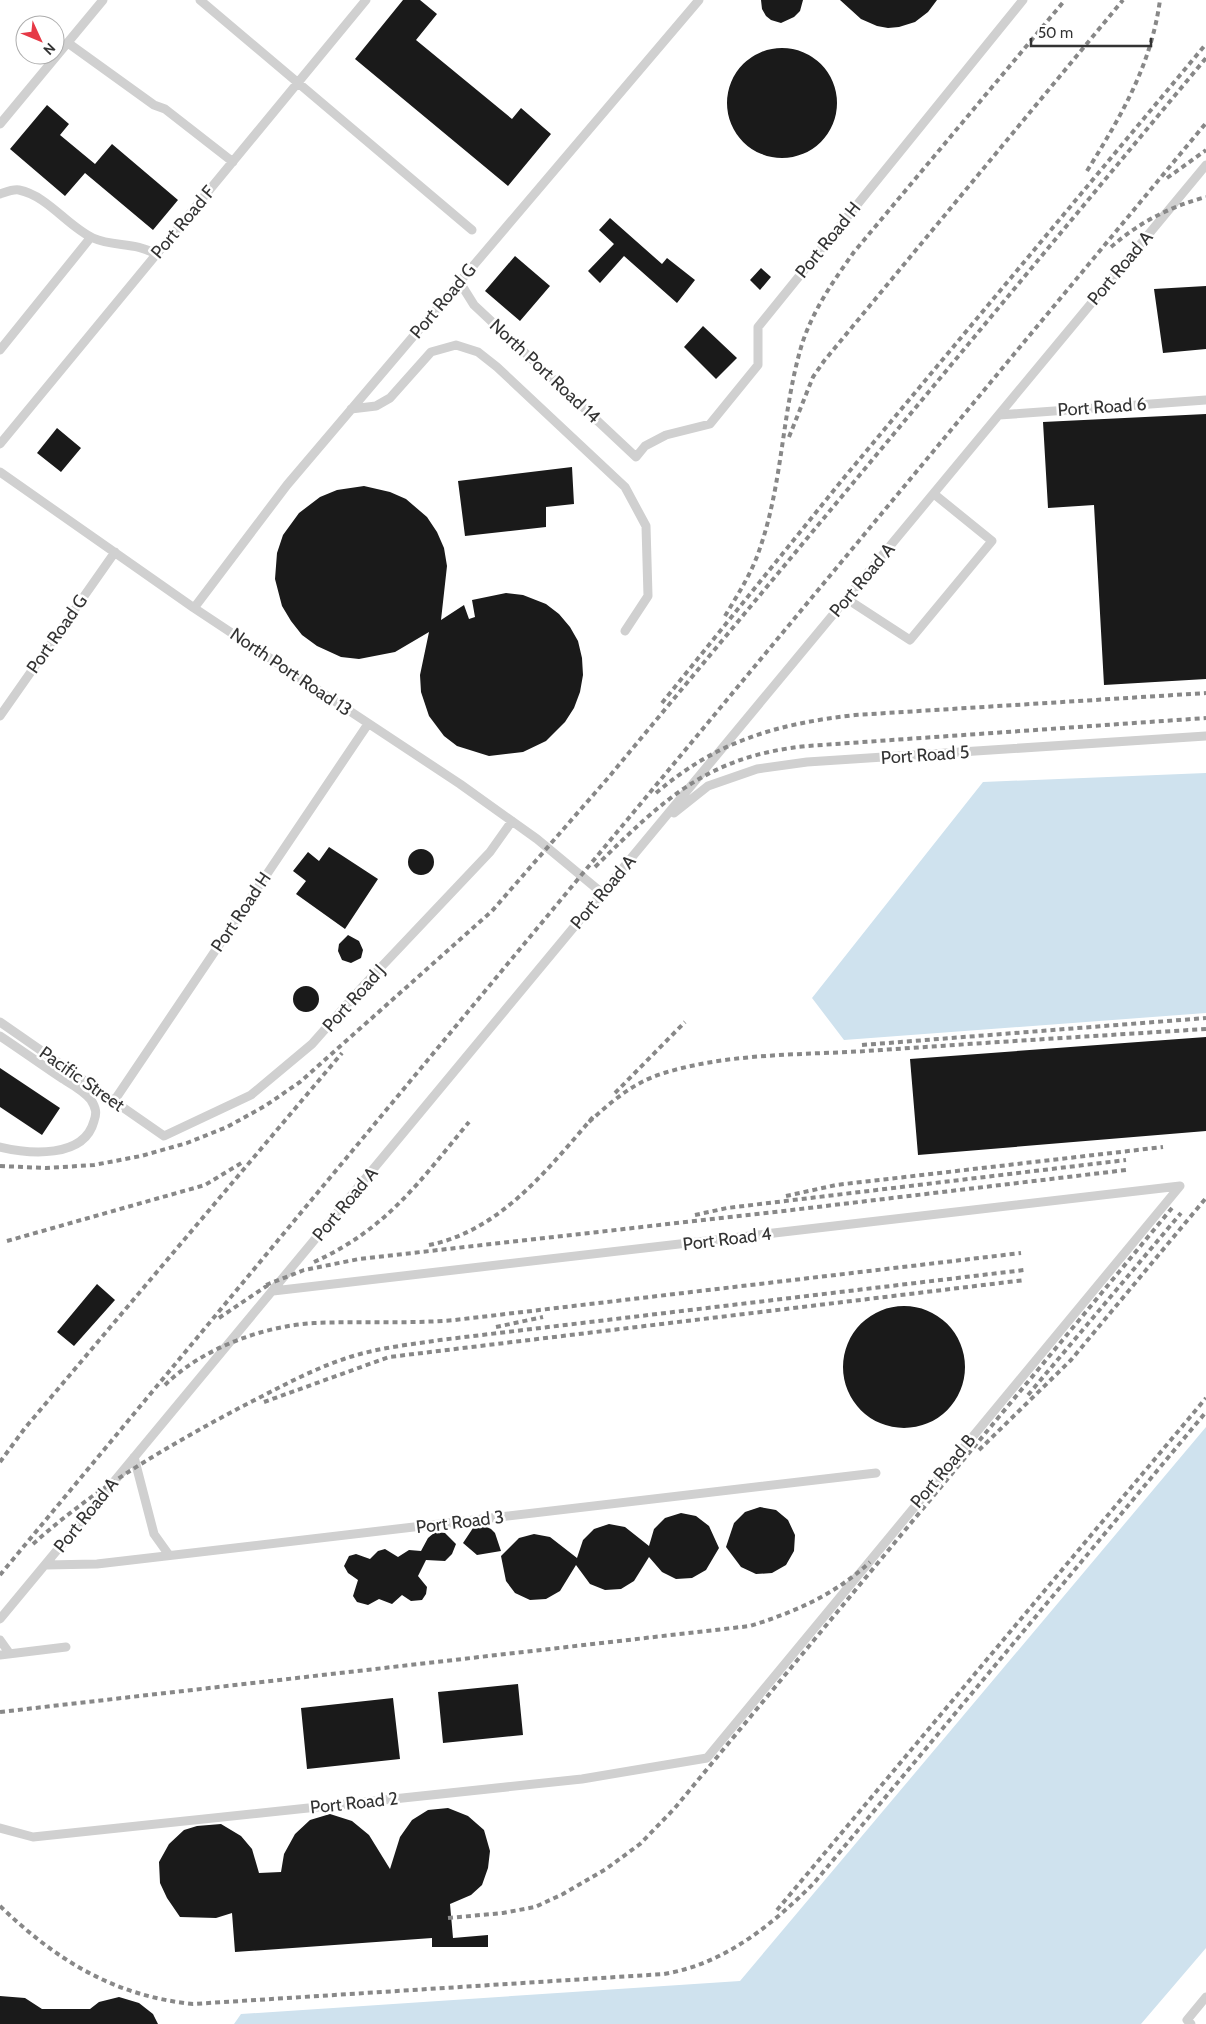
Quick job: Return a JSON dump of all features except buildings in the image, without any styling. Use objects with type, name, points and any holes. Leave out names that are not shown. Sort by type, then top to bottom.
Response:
[{"type":"lane","points":[[0,124],[103,0]]},
{"type":"lane","points":[[200,0],[472,230]]},
{"type":"lane","name":"Port Road F","points":[[0,444],[366,0]]},
{"type":"lane","name":"Port Road G","points":[[194,608],[287,485],[350,409],[699,0]]},
{"type":"lane","name":"Port Road H","points":[[636,457],[645,446],[666,435],[710,424],[758,365],[758,327],[1022,0]]},
{"type":"lane","points":[[68,43],[154,105],[165,109],[233,162]]},
{"type":"lane","name":"Port Road A","points":[[0,1619],[1206,165]]},
{"type":"lane","points":[[0,194],[17,190],[34,196],[91,237],[114,245],[147,248],[155,254]]},
{"type":"lane","points":[[1,347],[91,237]]},
{"type":"lane","name":"North Port Road 14","points":[[459,281],[474,305],[636,457]]},
{"type":"lane","points":[[350,409],[376,406],[390,398],[431,352],[456,345],[478,352],[498,367],[625,487],[646,526],[648,596],[625,631]]},
{"type":"lane","name":"Port Road 6","points":[[999,415],[1206,400]]},
{"type":"lane","name":"North Port Road 13","points":[[0,472],[194,608],[512,821],[602,894]]},
{"type":"lane","points":[[847,599],[910,640],[992,541],[934,494]]},
{"type":"lane","name":"Port Road G","points":[[0,716],[115,552]]},
{"type":"lane","name":"Port Road H","points":[[114,1101],[368,724]]},
{"type":"lane","name":"Port Road 5","points":[[660,824],[708,786],[757,769],[807,762],[1206,736]]},
{"type":"lane","name":"Port Road J","points":[[164,1136],[251,1095],[312,1044],[365,984],[490,852],[512,821]]},
{"type":"lane","name":"Pacific Street","points":[[0,1022],[164,1136]]},
{"type":"lane","points":[[0,1036],[83,1092],[95,1106],[96,1113],[93,1126],[85,1138],[78,1144],[60,1150],[0,1147]]},
{"type":"lane","name":"Port Road 4","points":[[273,1291],[1180,1186]]},
{"type":"lane","name":"Port Road B","points":[[707,1758],[1180,1186]]},
{"type":"lane","points":[[134,1457],[154,1534],[169,1556]]},
{"type":"lane","name":"Port Road 3","points":[[44,1566],[97,1564],[169,1556],[876,1473]]},
{"type":"lane","points":[[0,1640],[10,1654]]},
{"type":"lane","points":[[0,1656],[66,1648]]},
{"type":"lane","name":"Port Road 2","points":[[0,1828],[33,1836],[582,1779],[707,1758]]},
{"type":"lane","points":[[1191,2024],[1187,2020],[1206,1997]]},
{"type":"water","points":[[1206,773],[1206,1013],[844,1040],[812,998],[983,782]]},
{"type":"water","points":[[1206,1427],[1206,1948],[1141,2024],[234,2024],[241,2014],[740,1981]]},
{"type":"railway","points":[[725,616],[753,566],[768,523],[795,369],[802,344],[818,307],[854,252],[1065,0]]},
{"type":"railway","points":[[789,437],[813,377],[824,361],[1123,0]]},
{"type":"railway","points":[[1087,171],[1123,110],[1142,69],[1150,47],[1160,0]]},
{"type":"railway","points":[[662,703],[843,479],[1206,44]]},
{"type":"railway","points":[[0,1166],[46,1168],[94,1165],[141,1156],[187,1143],[227,1127],[265,1106],[300,1082],[492,911],[608,778],[1206,58]]},
{"type":"railway","points":[[0,1575],[1206,123]]},
{"type":"railway","points":[[1167,178],[1206,150]]},
{"type":"railway","points":[[1111,247],[1133,230],[1156,216],[1206,197]]},
{"type":"railway","points":[[656,793],[679,775],[725,748],[773,730],[826,719],[855,715],[1206,693]]},
{"type":"railway","points":[[595,867],[643,821],[689,785],[714,771],[741,760],[772,751],[807,746],[1206,718]]},
{"type":"railway","points":[[862,1045],[1206,1018]]},
{"type":"railway","points":[[615,1093],[685,1022]]},
{"type":"railway","points":[[589,1122],[633,1087],[653,1077],[689,1066],[739,1058],[1206,1029]]},
{"type":"railway","points":[[0,1462],[25,1428],[342,1053]]},
{"type":"railway","points":[[429,1245],[455,1238],[500,1212],[540,1177],[593,1117]]},
{"type":"railway","points":[[314,1262],[340,1249],[382,1219],[418,1184],[469,1122]]},
{"type":"railway","points":[[786,1196],[836,1185],[1163,1147]]},
{"type":"railway","points":[[695,1215],[727,1208],[1126,1160]]},
{"type":"railway","points":[[7,1241],[205,1185],[243,1162]]},
{"type":"railway","points":[[266,1285],[304,1270],[359,1259],[1126,1170]]},
{"type":"railway","points":[[979,1450],[1071,1360],[1206,1198]]},
{"type":"railway","points":[[448,1918],[503,1913],[535,1907],[563,1894],[606,1869],[640,1844],[674,1809],[1172,1208]]},
{"type":"railway","points":[[1028,1395],[1181,1213]]},
{"type":"railway","points":[[165,1385],[180,1372],[215,1350],[254,1334],[294,1325],[455,1320],[1021,1253]]},
{"type":"railway","points":[[33,1544],[81,1504],[159,1453],[292,1381],[356,1355],[392,1347],[440,1340],[1024,1270]]},
{"type":"railway","points":[[264,1402],[389,1357],[1025,1280]]},
{"type":"railway","points":[[219,1318],[271,1283]]},
{"type":"railway","points":[[496,1327],[543,1317]]},
{"type":"railway","points":[[777,1910],[1206,1398]]},
{"type":"railway","points":[[0,1906],[43,1943],[65,1959],[88,1972],[112,1984],[137,1993],[164,2000],[193,2004],[664,1974],[707,1962],[745,1941],[763,1928],[814,1883],[1206,1412]]},
{"type":"railway","points":[[0,1712],[750,1626],[783,1615],[814,1601],[843,1584],[870,1562]]}]
